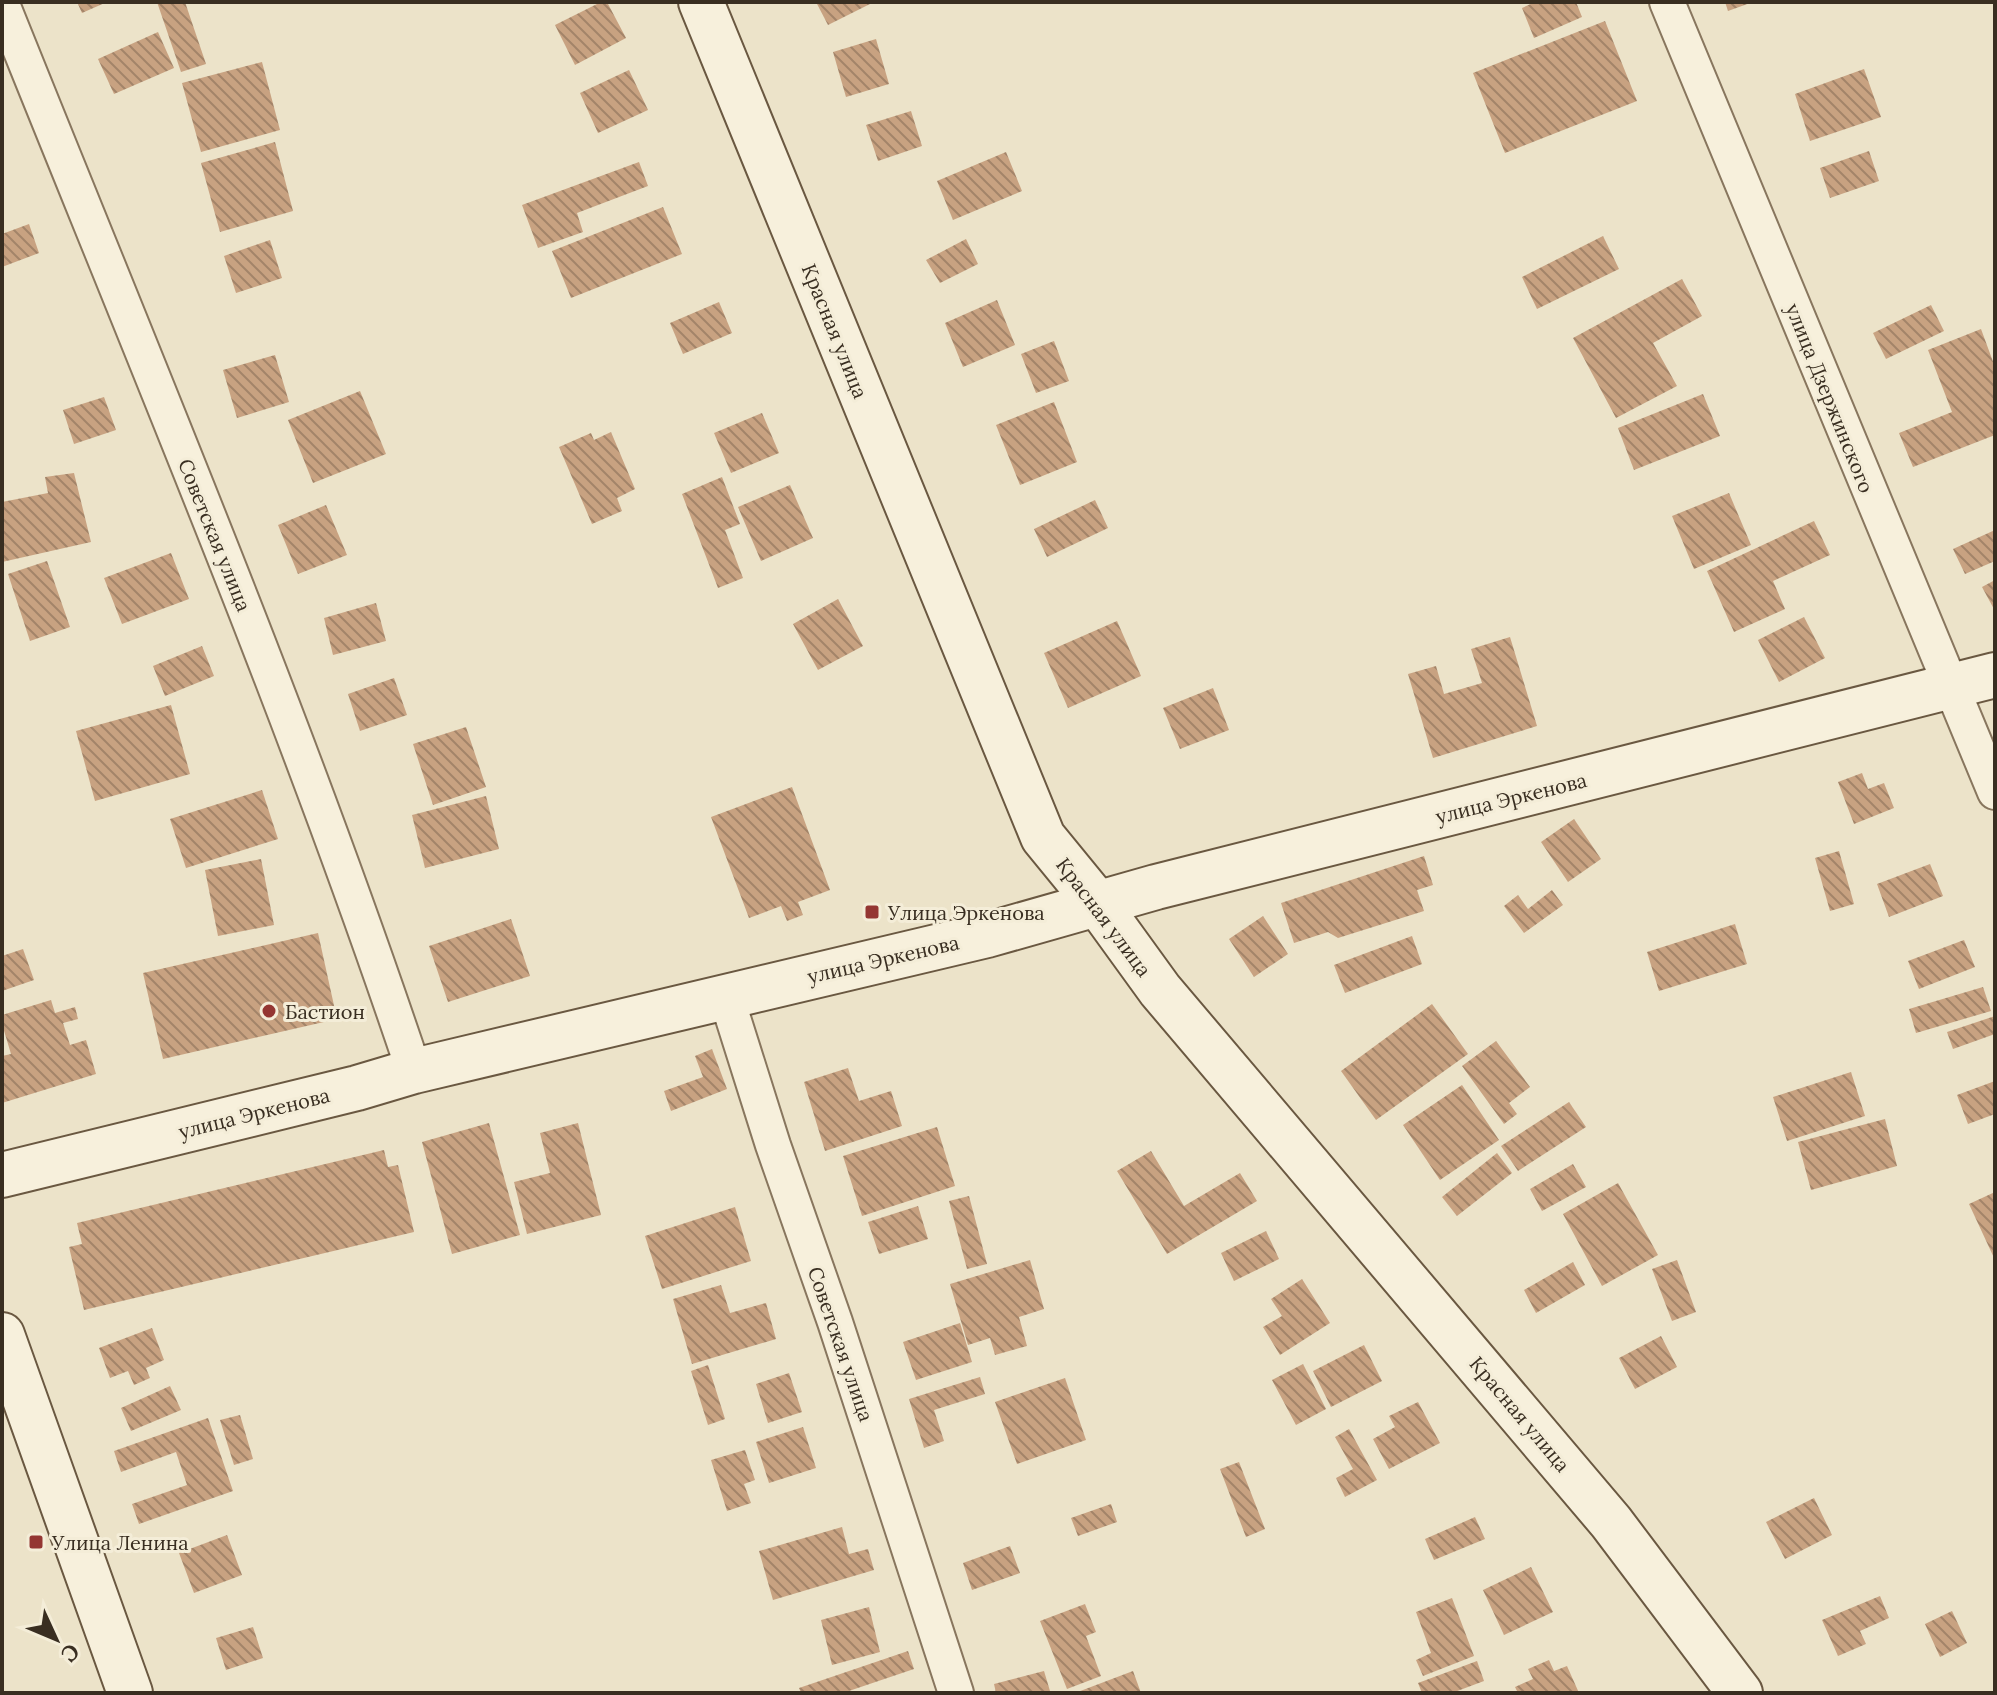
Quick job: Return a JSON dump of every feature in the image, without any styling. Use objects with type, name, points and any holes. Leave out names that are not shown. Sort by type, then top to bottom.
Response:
[{"type":"street","name":"Красная улица","points":[[701,2],[1043,837],[1097,903],[1160,990],[1611,1522],[1740,1693]]},
{"type":"street","name":"улица Дзержинского","points":[[1667,2],[1995,792]]},
{"type":"street","name":"Советская улица","points":[[2,4],[276,688],[373,948],[414,1071]]},
{"type":"street","name":"улица Эркенова","points":[[2,1175],[357,1088],[414,1071],[987,935],[1097,903],[1995,675]]},
{"type":"street","name":"Советская улица","points":[[726,996],[956,1693]]},
{"type":"street","points":[[2,1335],[130,1693]]},
{"type":"building","points":[[77,2],[107,2],[82,13]]},
{"type":"building","points":[[157,2],[185,2],[206,64],[181,72]]},
{"type":"building","points":[[601,2],[607,2],[626,38],[575,65],[555,25]]},
{"type":"building","points":[[816,2],[874,2],[828,25]]},
{"type":"building","points":[[1535,2],[1576,2],[1582,17],[1534,38],[1522,8]]},
{"type":"building","points":[[1725,2],[1753,2],[1728,11]]},
{"type":"building","points":[[1605,21],[1637,101],[1505,153],[1473,73]]},
{"type":"building","points":[[158,32],[174,68],[114,94],[98,59]]},
{"type":"building","points":[[876,39],[889,84],[846,97],[833,52]]},
{"type":"building","points":[[262,62],[280,130],[201,152],[182,83]]},
{"type":"building","points":[[1864,69],[1881,117],[1810,141],[1795,94]]},
{"type":"building","points":[[629,70],[648,110],[598,133],[580,93]]},
{"type":"building","points":[[911,111],[922,146],[878,161],[866,125]]},
{"type":"building","points":[[275,142],[293,211],[220,232],[201,163]]},
{"type":"building","points":[[1869,151],[1879,181],[1830,198],[1820,168]]},
{"type":"building","points":[[1006,152],[1022,191],[953,220],[937,181]]},
{"type":"building","points":[[639,162],[648,186],[577,213],[583,232],[538,248],[522,205]]},
{"type":"building","points":[[663,207],[682,254],[571,298],[552,251]]},
{"type":"building","points":[[29,224],[39,253],[2,267],[2,234]]},
{"type":"building","points":[[1603,236],[1619,269],[1537,309],[1522,277]]},
{"type":"building","points":[[966,239],[978,264],[940,283],[926,260]]},
{"type":"building","points":[[270,240],[282,278],[236,293],[224,256]]},
{"type":"building","points":[[1682,279],[1702,316],[1653,343],[1677,386],[1616,418],[1573,338]]},
{"type":"building","points":[[997,300],[1015,345],[963,367],[945,323]]},
{"type":"building","points":[[719,302],[732,333],[683,354],[670,323]]},
{"type":"building","points":[[1931,305],[1944,331],[1886,359],[1873,333]]},
{"type":"building","points":[[1981,329],[1995,367],[1995,435],[1913,467],[1899,433],[1952,412],[1928,350]]},
{"type":"building","points":[[1054,341],[1069,381],[1036,393],[1021,354]]},
{"type":"building","points":[[275,355],[289,402],[237,418],[223,370]]},
{"type":"building","points":[[360,391],[386,454],[313,483],[288,420]]},
{"type":"building","points":[[1703,394],[1720,436],[1634,470],[1618,428]]},
{"type":"building","points":[[104,397],[116,430],[74,444],[63,410]]},
{"type":"building","points":[[1054,402],[1077,462],[1020,485],[996,425]]},
{"type":"building","points":[[762,413],[779,453],[731,473],[714,433]]},
{"type":"building","points":[[611,432],[635,489],[617,498],[622,511],[592,524],[559,447],[591,433],[594,440]]},
{"type":"building","points":[[74,473],[91,542],[2,562],[2,502],[48,493],[45,477]]},
{"type":"building","points":[[722,477],[740,524],[725,530],[743,578],[718,588],[682,494]]},
{"type":"building","points":[[790,485],[813,538],[761,561],[738,507]]},
{"type":"building","points":[[1729,493],[1751,545],[1694,569],[1672,516]]},
{"type":"building","points":[[1095,500],[1108,528],[1047,557],[1034,529]]},
{"type":"building","points":[[326,505],[347,555],[298,574],[278,525]]},
{"type":"building","points":[[1814,521],[1830,555],[1773,581],[1785,609],[1734,632],[1707,571]]},
{"type":"building","points":[[1995,530],[1995,561],[1965,574],[1953,549]]},
{"type":"building","points":[[171,553],[189,599],[122,624],[104,578]]},
{"type":"building","points":[[47,561],[70,627],[30,641],[8,574]]},
{"type":"building","points":[[1995,580],[1995,611],[1982,587]]},
{"type":"building","points":[[838,599],[863,646],[818,670],[793,624]]},
{"type":"building","points":[[376,603],[386,641],[333,655],[324,618]]},
{"type":"building","points":[[1804,617],[1825,658],[1779,682],[1758,640]]},
{"type":"building","points":[[1117,621],[1141,676],[1068,708],[1044,653]]},
{"type":"building","points":[[1510,637],[1537,726],[1433,758],[1408,674],[1436,666],[1444,694],[1482,683],[1471,649]]},
{"type":"building","points":[[202,646],[214,676],[165,696],[153,666]]},
{"type":"building","points":[[394,678],[407,715],[360,731],[348,694]]},
{"type":"building","points":[[1213,688],[1229,730],[1180,749],[1163,708]]},
{"type":"building","points":[[171,705],[190,774],[95,801],[76,731]]},
{"type":"building","points":[[466,727],[486,787],[433,805],[413,744]]},
{"type":"building","points":[[1862,773],[1868,789],[1884,783],[1894,808],[1854,824],[1838,782]]},
{"type":"building","points":[[792,787],[830,890],[798,902],[803,915],[787,921],[781,906],[749,918],[711,817]]},
{"type":"building","points":[[262,790],[278,839],[186,868],[170,819]]},
{"type":"building","points":[[486,796],[499,849],[425,868],[412,815]]},
{"type":"building","points":[[1574,819],[1601,859],[1568,882],[1541,842]]},
{"type":"building","points":[[1839,851],[1854,904],[1830,911],[1815,858]]},
{"type":"building","points":[[1424,856],[1433,885],[1417,890],[1424,911],[1338,938],[1328,932],[1294,943],[1281,903]]},
{"type":"building","points":[[261,859],[274,925],[218,936],[205,870]]},
{"type":"building","points":[[1930,864],[1943,896],[1889,917],[1877,884]]},
{"type":"building","points":[[1552,890],[1563,905],[1524,933],[1504,906],[1518,895],[1528,909]]},
{"type":"building","points":[[1263,916],[1288,954],[1254,977],[1229,939]]},
{"type":"building","points":[[511,919],[530,976],[448,1002],[429,946]]},
{"type":"building","points":[[1735,924],[1747,964],[1659,991],[1647,952]]},
{"type":"building","points":[[318,933],[337,1019],[163,1059],[143,973]]},
{"type":"building","points":[[1412,936],[1422,964],[1345,993],[1334,965]]},
{"type":"building","points":[[1964,940],[1975,967],[1919,989],[1908,961]]},
{"type":"building","points":[[23,949],[34,980],[2,991],[2,956]]},
{"type":"building","points":[[1983,987],[1991,1011],[1916,1033],[1909,1009]]},
{"type":"building","points":[[51,1000],[55,1013],[75,1007],[78,1019],[63,1023],[70,1045],[86,1040],[96,1074],[2,1103],[2,1056],[11,1054],[2,1015]]},
{"type":"building","points":[[1432,1004],[1468,1054],[1376,1120],[1341,1071]]},
{"type":"building","points":[[1995,1016],[1995,1034],[1953,1049],[1947,1032]]},
{"type":"building","points":[[1496,1041],[1530,1087],[1509,1103],[1517,1114],[1504,1124],[1462,1066]]},
{"type":"building","points":[[712,1049],[727,1089],[671,1111],[664,1091],[703,1077],[695,1056]]},
{"type":"building","points":[[848,1068],[859,1101],[891,1091],[902,1126],[825,1151],[804,1082]]},
{"type":"building","points":[[1851,1072],[1865,1116],[1787,1141],[1773,1097]]},
{"type":"building","points":[[1995,1081],[1995,1114],[1968,1124],[1957,1095]]},
{"type":"building","points":[[1462,1085],[1499,1140],[1440,1180],[1403,1125]]},
{"type":"building","points":[[1569,1102],[1586,1127],[1518,1171],[1501,1146]]},
{"type":"building","points":[[1885,1119],[1897,1166],[1811,1190],[1798,1142]]},
{"type":"building","points":[[489,1123],[520,1235],[452,1254],[422,1142]]},
{"type":"building","points":[[578,1123],[601,1215],[527,1234],[514,1182],[550,1173],[540,1133]]},
{"type":"building","points":[[937,1127],[955,1186],[862,1216],[843,1156]]},
{"type":"building","points":[[384,1150],[388,1167],[398,1165],[414,1232],[84,1310],[69,1247],[82,1244],[77,1223]]},
{"type":"building","points":[[1151,1151],[1184,1206],[1240,1173],[1257,1201],[1167,1254],[1117,1171]]},
{"type":"building","points":[[1497,1153],[1512,1173],[1457,1216],[1442,1197]]},
{"type":"building","points":[[1573,1164],[1586,1187],[1542,1211],[1530,1189]]},
{"type":"building","points":[[1618,1183],[1658,1255],[1602,1286],[1563,1214]]},
{"type":"building","points":[[1995,1192],[1995,1260],[1969,1204]]},
{"type":"building","points":[[969,1196],[987,1264],[967,1269],[949,1201]]},
{"type":"building","points":[[918,1206],[928,1239],[879,1254],[868,1222]]},
{"type":"building","points":[[735,1207],[751,1261],[662,1289],[645,1236]]},
{"type":"building","points":[[1266,1231],[1279,1259],[1234,1281],[1221,1253]]},
{"type":"building","points":[[1030,1260],[1044,1309],[1019,1317],[1027,1346],[995,1355],[990,1338],[968,1345],[950,1284]]},
{"type":"building","points":[[1677,1260],[1696,1312],[1672,1321],[1652,1269]]},
{"type":"building","points":[[1573,1262],[1585,1285],[1536,1313],[1524,1290]]},
{"type":"building","points":[[1302,1279],[1330,1323],[1280,1355],[1263,1327],[1282,1316],[1271,1299]]},
{"type":"building","points":[[721,1285],[730,1313],[766,1303],[776,1339],[692,1364],[673,1299]]},
{"type":"building","points":[[960,1323],[972,1362],[916,1380],[903,1342]]},
{"type":"building","points":[[152,1328],[164,1360],[146,1368],[150,1378],[134,1385],[128,1371],[110,1378],[99,1348]]},
{"type":"building","points":[[1661,1336],[1677,1367],[1635,1389],[1619,1358]]},
{"type":"building","points":[[1364,1345],[1382,1381],[1331,1407],[1313,1371]]},
{"type":"building","points":[[1303,1364],[1326,1409],[1296,1425],[1272,1380]]},
{"type":"building","points":[[708,1365],[725,1419],[708,1425],[691,1371]]},
{"type":"building","points":[[789,1373],[802,1412],[768,1423],[756,1384]]},
{"type":"building","points":[[980,1377],[985,1394],[934,1410],[944,1441],[924,1448],[909,1399]]},
{"type":"building","points":[[1065,1378],[1086,1440],[1017,1464],[995,1402]]},
{"type":"building","points":[[170,1386],[181,1410],[131,1431],[121,1408]]},
{"type":"building","points":[[1418,1402],[1440,1443],[1389,1469],[1373,1439],[1395,1427],[1389,1416]]},
{"type":"building","points":[[240,1415],[253,1459],[234,1465],[220,1420]]},
{"type":"building","points":[[208,1418],[233,1491],[139,1524],[132,1504],[187,1485],[176,1452],[121,1472],[114,1451]]},
{"type":"building","points":[[803,1427],[816,1468],[769,1483],[756,1442]]},
{"type":"building","points":[[1349,1429],[1377,1480],[1345,1497],[1336,1478],[1353,1469],[1335,1437]]},
{"type":"building","points":[[745,1450],[755,1480],[744,1484],[751,1503],[727,1511],[711,1460]]},
{"type":"building","points":[[1239,1462],[1265,1529],[1246,1537],[1220,1469]]},
{"type":"building","points":[[1814,1498],[1832,1535],[1785,1559],[1766,1522]]},
{"type":"building","points":[[1111,1504],[1117,1522],[1078,1536],[1071,1518]]},
{"type":"building","points":[[1475,1517],[1485,1539],[1434,1560],[1425,1539]]},
{"type":"building","points":[[842,1527],[849,1554],[868,1549],[874,1570],[773,1600],[759,1551]]},
{"type":"building","points":[[227,1535],[242,1575],[194,1593],[179,1553]]},
{"type":"building","points":[[1010,1546],[1020,1573],[972,1590],[963,1563]]},
{"type":"building","points":[[1531,1567],[1553,1612],[1504,1635],[1483,1590]]},
{"type":"building","points":[[1880,1596],[1889,1618],[1860,1631],[1866,1644],[1838,1656],[1822,1620]]},
{"type":"building","points":[[1452,1598],[1474,1656],[1423,1676],[1416,1660],[1431,1653],[1416,1612]]},
{"type":"building","points":[[1085,1604],[1096,1632],[1086,1636],[1101,1676],[1067,1689],[1040,1621]]},
{"type":"building","points":[[869,1607],[880,1652],[832,1665],[821,1620]]},
{"type":"building","points":[[1952,1611],[1967,1643],[1940,1657],[1925,1624]]},
{"type":"building","points":[[253,1627],[263,1658],[226,1670],[216,1638]]},
{"type":"building","points":[[908,1651],[914,1669],[843,1693],[801,1693],[799,1688]]},
{"type":"building","points":[[1549,1660],[1554,1671],[1567,1666],[1579,1693],[1518,1693],[1515,1687],[1533,1679],[1528,1669]]},
{"type":"building","points":[[1477,1661],[1484,1681],[1452,1693],[1422,1693],[1418,1683]]},
{"type":"building","points":[[1044,1671],[1050,1691],[996,1693],[994,1684]]},
{"type":"building","points":[[1133,1671],[1141,1693],[1075,1693]]},
{"type":"place","name":"Улица Эркенова","points":[[872,912]]},
{"type":"place","name":"Бастион","points":[[269,1011]]},
{"type":"place","name":"Улица Ленина","points":[[36,1542]]}]
